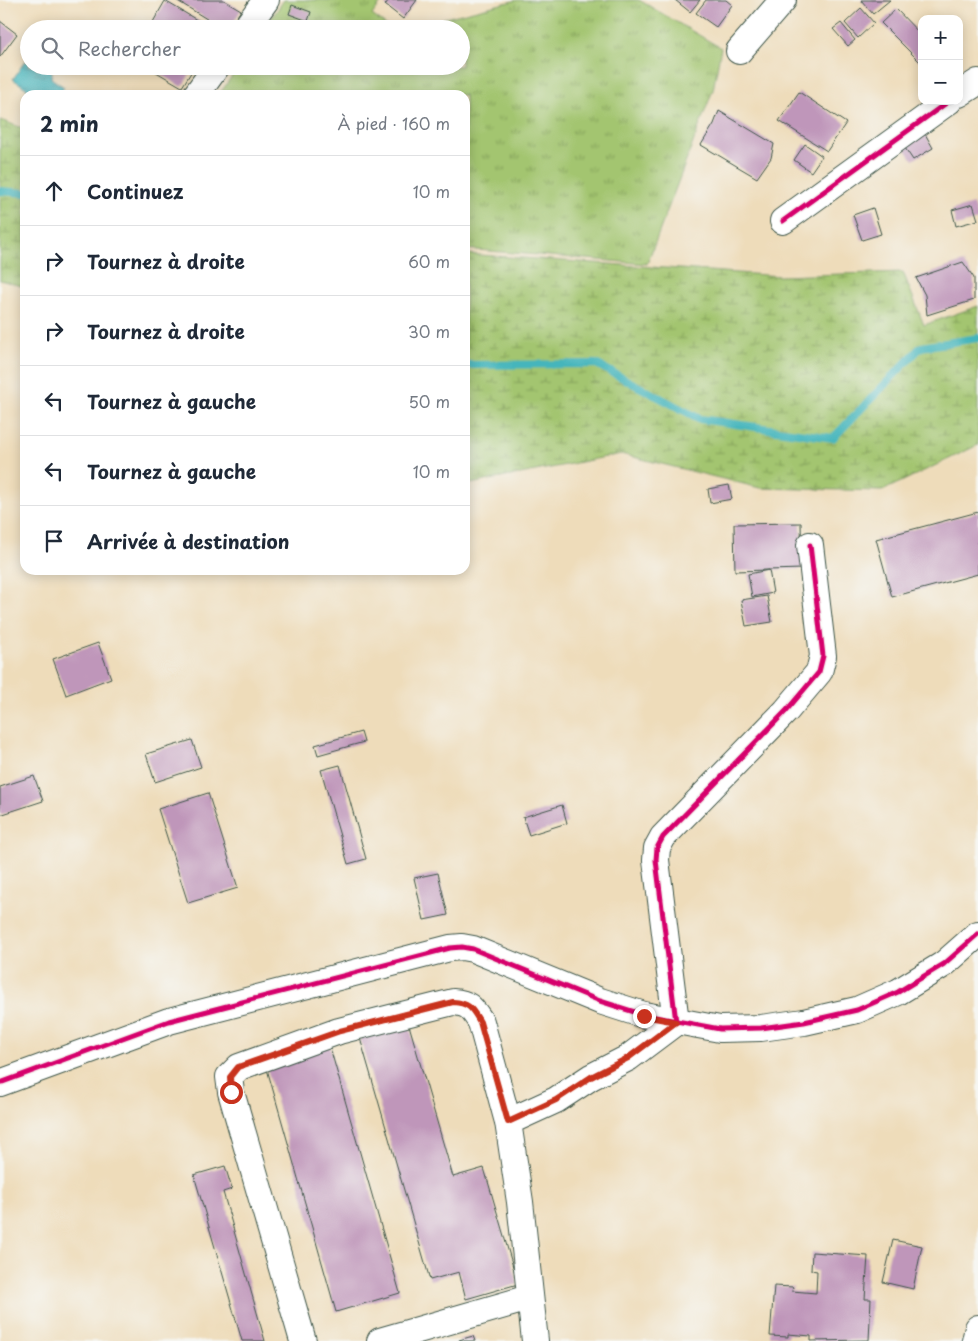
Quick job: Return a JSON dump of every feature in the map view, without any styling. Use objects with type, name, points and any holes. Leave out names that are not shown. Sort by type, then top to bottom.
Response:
[{"type":"street","points":[[252,20],[266,0]]},
{"type":"street","points":[[738,51],[783,0]]},
{"type":"street","points":[[200,90],[210,75]]},
{"type":"street","points":[[963,91],[978,82]]},
{"type":"street","points":[[782,222],[943,105]]},
{"type":"street","points":[[676,1022],[656,860],[657,848],[663,837],[786,711],[819,672],[823,656],[810,546]]},
{"type":"street","points":[[0,1083],[169,1021],[450,948],[462,947],[496,958],[600,1001],[644,1016],[720,1029],[760,1028],[804,1022],[857,1010],[898,992],[944,964],[978,934]]},
{"type":"street","points":[[303,1341],[231,1092],[230,1077],[238,1067],[340,1031],[453,1002],[464,1003],[472,1009],[480,1022],[508,1122],[520,1202],[535,1341]]},
{"type":"street","points":[[508,1122],[556,1100],[591,1077],[628,1058],[676,1022]]},
{"type":"street","points":[[380,1341],[529,1298]]},
{"type":"street","points":[[975,1341],[978,1328]]},
{"type":"green space","points":[[284,0],[383,0],[372,15],[379,20],[270,20]]},
{"type":"green space","points":[[517,0],[639,0],[721,48],[713,90],[647,264],[470,249],[470,90],[222,90],[233,75],[470,75],[470,20],[437,20]]},
{"type":"green space","points":[[0,120],[20,127],[20,286],[0,280]]},
{"type":"green space","points":[[470,254],[780,276],[903,272],[924,325],[978,306],[978,445],[882,491],[760,488],[621,454],[470,484]]},
{"type":"water","points":[[20,68],[20,75],[52,75],[51,78],[64,87],[62,90],[29,90],[13,79]]},
{"type":"building","points":[[176,0],[224,0],[241,10],[235,20],[208,20]]},
{"type":"building","points":[[389,0],[417,0],[403,19],[385,5]]},
{"type":"building","points":[[675,0],[700,0],[690,12]]},
{"type":"building","points":[[706,0],[726,0],[732,5],[716,27],[696,13]]},
{"type":"building","points":[[861,0],[890,0],[873,14]]},
{"type":"building","points":[[165,1],[197,20],[154,20]]},
{"type":"building","points":[[292,5],[311,12],[308,20],[289,14]]},
{"type":"building","points":[[861,8],[874,23],[858,38],[845,23]]},
{"type":"building","points":[[896,9],[918,32],[918,60],[881,23]]},
{"type":"building","points":[[0,21],[17,34],[0,57]]},
{"type":"building","points":[[841,23],[855,40],[848,46],[833,29]]},
{"type":"building","points":[[161,75],[189,75],[182,87]]},
{"type":"building","points":[[799,92],[846,123],[827,151],[779,121]]},
{"type":"building","points":[[719,111],[774,144],[771,158],[757,178],[701,145],[714,124]]},
{"type":"building","points":[[924,132],[933,148],[913,160],[903,145]]},
{"type":"building","points":[[805,144],[822,156],[811,172],[794,160]]},
{"type":"building","points":[[973,204],[978,220],[956,226],[952,210]]},
{"type":"building","points":[[873,208],[881,234],[862,240],[853,215]]},
{"type":"building","points":[[963,262],[974,278],[974,300],[927,315],[925,295],[916,278]]},
{"type":"building","points":[[729,485],[732,499],[710,503],[708,489]]},
{"type":"building","points":[[978,512],[978,574],[892,597],[876,539]]},
{"type":"building","points":[[801,523],[802,569],[735,571],[734,524]]},
{"type":"building","points":[[769,570],[773,593],[752,597],[748,574]]},
{"type":"building","points":[[767,596],[772,622],[746,626],[741,600]]},
{"type":"building","points":[[98,643],[111,678],[66,695],[53,659]]},
{"type":"building","points":[[361,732],[364,742],[318,755],[315,745]]},
{"type":"building","points":[[192,740],[201,767],[155,782],[146,754]]},
{"type":"building","points":[[340,765],[366,859],[348,864],[321,770]]},
{"type":"building","points":[[34,776],[43,801],[0,815],[0,787]]},
{"type":"building","points":[[208,793],[238,888],[188,903],[158,809]]},
{"type":"building","points":[[562,805],[567,823],[529,835],[523,817]]},
{"type":"building","points":[[438,873],[448,915],[424,920],[414,878]]},
{"type":"building","points":[[409,1025],[453,1177],[484,1168],[518,1284],[466,1299],[459,1272],[430,1280],[360,1038]]},
{"type":"building","points":[[329,1044],[400,1293],[336,1312],[265,1062]]},
{"type":"building","points":[[225,1166],[232,1189],[223,1192],[265,1341],[242,1341],[194,1175]]},
{"type":"building","points":[[893,1240],[922,1246],[913,1289],[883,1282]]},
{"type":"building","points":[[812,1252],[868,1256],[865,1299],[871,1299],[869,1340],[811,1341],[811,1336],[788,1334],[788,1337],[770,1336],[774,1286],[793,1287],[792,1291],[816,1293],[817,1271],[811,1270]]},
{"type":"building","points":[[473,1336],[475,1341],[459,1341],[459,1340]]},
{"type":"waterway","points":[[0,191],[20,193]]},
{"type":"waterway","points":[[470,365],[596,364],[700,419],[833,438],[921,347],[978,338]]},
{"type":"cycle path","points":[[783,221],[943,105]]},
{"type":"cycle path","points":[[676,1022],[656,860],[657,848],[663,837],[786,711],[819,672],[823,656],[810,545]]},
{"type":"cycle path","points":[[0,1083],[169,1021],[450,948],[462,947],[473,949],[600,1001],[644,1015],[720,1029],[761,1028],[804,1022],[857,1010],[898,992],[944,964],[978,934]]},
{"type":"route","points":[[231,1092],[230,1077],[238,1067],[340,1031],[453,1002],[464,1003],[472,1009],[480,1022],[508,1122],[556,1100],[591,1077],[628,1058],[676,1022],[644,1016]]}]
